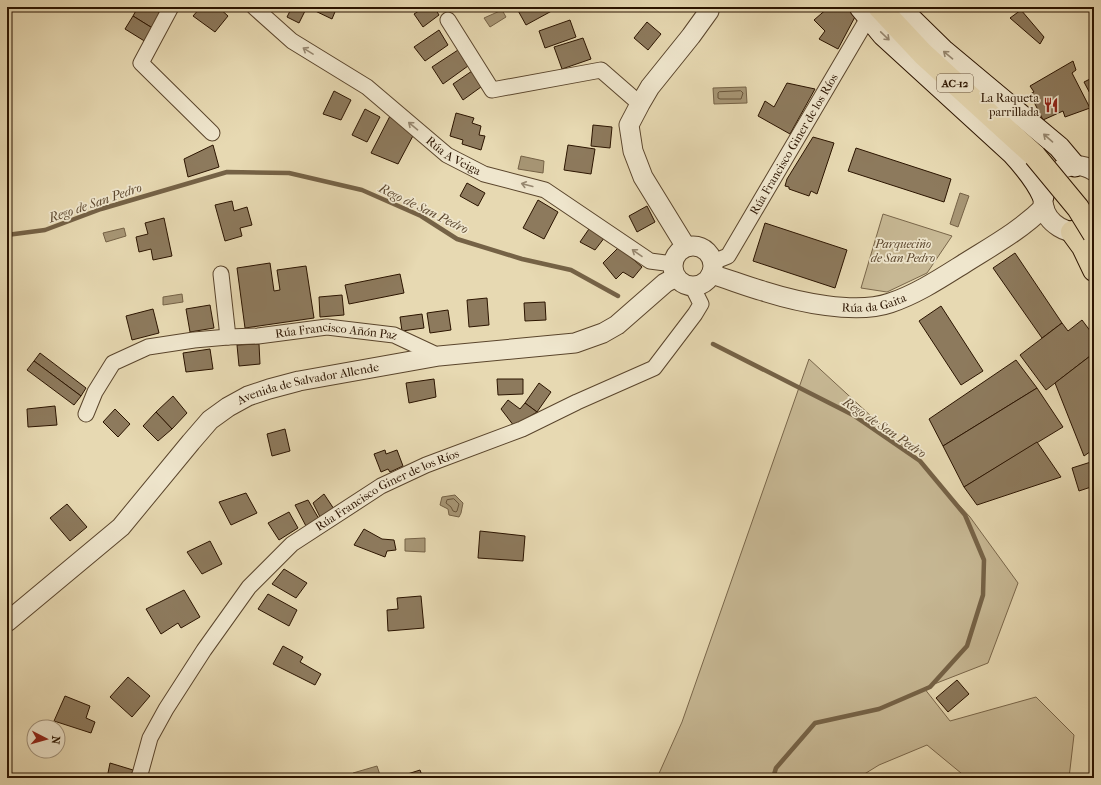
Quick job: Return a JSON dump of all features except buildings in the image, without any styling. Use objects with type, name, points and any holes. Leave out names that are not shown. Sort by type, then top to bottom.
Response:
[{"type":"highway","name":"AC-12","points":[[869,11],[923,54],[1035,156],[1078,208],[1094,234]]},
{"type":"highway","points":[[1064,229],[1082,246],[1094,270]]},
{"type":"main road","points":[[899,7],[943,50],[1053,142],[1088,168]]},
{"type":"main road","points":[[869,11],[883,35],[1012,153],[1031,176],[1043,202]]},
{"type":"street","points":[[171,7],[141,63],[212,133]]},
{"type":"street","name":"Rúa A Veiga","points":[[254,7],[292,41],[367,87],[447,155],[484,174],[545,190],[650,261],[680,275]]},
{"type":"street","points":[[686,247],[643,177],[633,151],[629,125],[650,87],[691,36],[709,11],[710,7]]},
{"type":"street","name":"Rúa Francisco Giner de los Ríos","points":[[712,268],[728,256],[806,125],[869,11]]},
{"type":"street","points":[[448,20],[492,90],[601,70],[640,104]]},
{"type":"street","points":[[1064,229],[1050,220],[1043,202],[1048,182],[1057,172],[1066,167],[1088,168]]},
{"type":"street","name":"Rúa da Gaita","points":[[712,268],[765,292],[798,300],[848,308],[871,308],[889,304],[930,284],[1022,227],[1043,202]]},
{"type":"street","name":"Rúa da Gaita","points":[[1022,227],[1044,224],[1082,232],[1094,226]]},
{"type":"street","points":[[686,247],[700,247],[710,256],[712,268],[703,283],[680,275],[677,254],[686,247]]},
{"type":"street","points":[[222,274],[228,337]]},
{"type":"street","name":"Avenida de Salvador Allende","points":[[7,622],[121,527],[210,420],[228,407],[248,396],[299,381],[440,356],[575,343],[603,333],[628,316],[666,283],[680,275]]},
{"type":"street","name":"Rúa Francisco Giner de los Ríos","points":[[138,778],[150,738],[166,709],[204,650],[250,587],[292,544],[381,486],[426,465],[522,429],[576,402],[654,368],[695,314],[700,304],[680,275]]},
{"type":"street","name":"Rúa Francisco Añón Paz","points":[[86,414],[95,392],[112,362],[148,347],[228,337],[258,336],[327,327],[394,336],[440,356]]},
{"type":"green space","name":"Parqueciño de San Pedro","points":[[883,214],[952,236],[927,273],[887,292],[861,288]]},
{"type":"green space","points":[[809,359],[909,451],[970,517],[1018,583],[988,663],[924,688],[950,721],[1036,697],[1074,735],[1069,778],[967,778],[927,745],[879,765],[858,778],[657,778],[682,722]]},
{"type":"water","points":[[502,10],[506,17],[490,27],[484,18]]},
{"type":"water","points":[[746,87],[747,103],[714,104],[713,88]]},
{"type":"water","points":[[521,156],[544,161],[543,173],[518,169]]},
{"type":"water","points":[[960,193],[969,196],[958,227],[950,224]]},
{"type":"water","points":[[124,228],[126,236],[106,242],[103,233]]},
{"type":"water","points":[[182,294],[183,302],[163,305],[163,297]]},
{"type":"water","points":[[455,495],[463,503],[459,517],[449,515],[448,509],[440,505],[442,497]]},
{"type":"water","points":[[425,538],[425,552],[405,551],[405,539]]},
{"type":"water","points":[[377,766],[381,778],[350,778],[353,773]]},
{"type":"waterway","name":"Rego de San Pedro","points":[[7,235],[45,230],[101,209],[227,172],[289,173],[362,190],[421,216],[457,239],[522,259],[571,270],[618,296]]},
{"type":"waterway","name":"Rego de San Pedro","points":[[713,344],[853,415],[920,461],[965,515],[984,560],[983,595],[967,646],[930,687],[879,709],[815,723],[776,768],[773,778]]},
{"type":"place","name":"La Raqueta parrillada","points":[[1051,105]]}]
